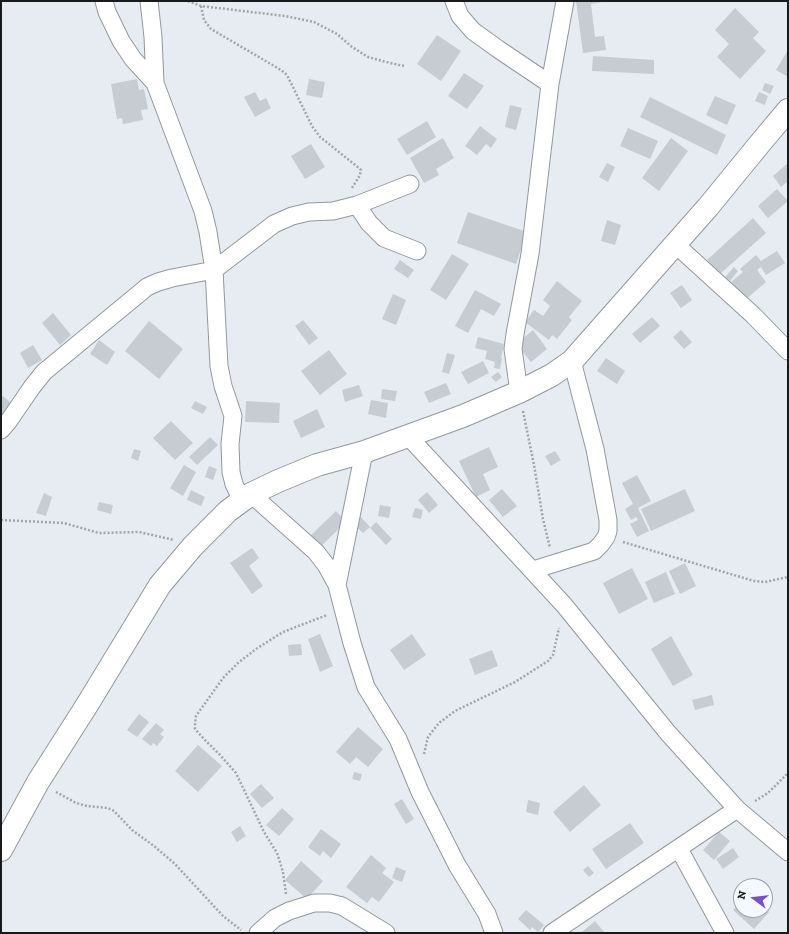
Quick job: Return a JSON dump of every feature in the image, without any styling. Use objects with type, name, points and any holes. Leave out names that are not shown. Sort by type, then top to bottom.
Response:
[{"type":"street","points":[[104,1],[107,12],[121,41],[133,59],[155,83]]},
{"type":"street","points":[[149,1],[153,37],[155,83],[203,211],[208,232],[214,270],[218,366],[233,416],[230,444],[234,484],[246,497],[316,552],[326,565],[337,585],[342,609],[366,687],[398,739],[420,792],[457,865],[487,914],[494,933]]},
{"type":"street","points":[[454,1],[460,16],[473,31],[550,84]]},
{"type":"street","points":[[519,392],[513,349],[530,254],[550,84],[565,1]]},
{"type":"street","points":[[1,850],[38,782],[160,585],[193,546],[228,511],[246,497],[278,481],[317,465],[364,452],[463,416],[519,392],[552,375],[572,361],[708,207],[788,110]]},
{"type":"street","points":[[1,430],[44,372],[147,288],[158,282],[172,278],[214,270],[274,224],[292,216],[309,212],[333,211],[357,205],[410,184]]},
{"type":"street","points":[[357,205],[369,223],[384,238],[417,251]]},
{"type":"street","points":[[675,244],[753,315],[788,351]]},
{"type":"street","points":[[533,570],[594,551],[606,537],[608,531],[608,520],[595,449],[572,361]]},
{"type":"street","points":[[408,436],[564,605],[668,733],[737,809],[788,852]]},
{"type":"street","points":[[337,585],[364,452]]},
{"type":"street","points":[[552,933],[737,809]]},
{"type":"street","points":[[678,849],[725,933]]},
{"type":"street","points":[[258,933],[276,918],[289,911],[314,903],[330,903],[342,906],[386,933]]},
{"type":"path","points":[[188,1],[201,6],[304,19],[314,22],[337,34],[352,47],[368,56],[404,66]]},
{"type":"path","points":[[201,6],[204,20],[211,29],[287,75],[316,132],[320,137],[361,170],[360,175],[354,183],[350,193],[353,201],[357,205]]},
{"type":"path","points":[[519,392],[543,519],[554,564]]},
{"type":"path","points":[[1,520],[64,522],[99,533],[139,532],[180,541],[193,546]]},
{"type":"path","points":[[606,537],[754,582],[765,582],[788,577]]},
{"type":"path","points":[[423,760],[428,736],[438,723],[455,711],[515,682],[548,661],[553,655],[564,605]]},
{"type":"path","points":[[289,911],[283,872],[277,853],[264,832],[236,774],[222,756],[203,738],[196,729],[196,716],[223,678],[238,663],[256,649],[283,632],[342,609]]},
{"type":"path","points":[[737,809],[768,793],[788,773]]},
{"type":"path","points":[[38,782],[76,803],[87,806],[108,808],[114,811],[132,830],[175,864],[223,916],[247,933]]},
{"type":"building","points":[[576,1],[607,1],[591,4],[595,37],[604,36],[606,50],[583,53]]},
{"type":"building","points":[[735,8],[759,32],[753,38],[766,51],[740,79],[717,57],[729,44],[715,30]]},
{"type":"building","points":[[437,35],[461,51],[441,81],[417,64]]},
{"type":"building","points":[[788,50],[788,77],[776,70]]},
{"type":"building","points":[[593,56],[654,60],[654,74],[592,71]]},
{"type":"building","points":[[464,73],[484,86],[467,109],[448,96]]},
{"type":"building","points":[[137,79],[139,90],[144,89],[148,109],[141,110],[143,120],[123,124],[122,118],[117,119],[111,84]]},
{"type":"building","points":[[309,79],[325,82],[322,98],[306,95]]},
{"type":"building","points":[[765,83],[774,86],[770,94],[762,90]]},
{"type":"building","points":[[255,92],[260,101],[266,98],[271,108],[255,117],[244,97]]},
{"type":"building","points":[[759,92],[768,96],[765,105],[755,101]]},
{"type":"building","points":[[715,96],[736,105],[727,125],[706,115]]},
{"type":"building","points":[[650,97],[726,135],[717,155],[640,117]]},
{"type":"building","points":[[510,105],[522,108],[516,130],[505,127]]},
{"type":"building","points":[[427,121],[436,137],[407,155],[397,139]]},
{"type":"building","points":[[480,126],[497,139],[491,148],[486,144],[477,155],[465,146]]},
{"type":"building","points":[[628,128],[658,141],[650,159],[620,146]]},
{"type":"building","points":[[443,138],[454,158],[436,169],[439,175],[424,183],[410,158]]},
{"type":"building","points":[[671,138],[688,151],[659,191],[642,178]]},
{"type":"building","points":[[311,144],[325,167],[305,179],[291,156]]},
{"type":"building","points":[[607,163],[615,167],[608,182],[599,177]]},
{"type":"building","points":[[788,163],[788,181],[781,187],[773,176]]},
{"type":"building","points":[[777,189],[788,201],[768,218],[758,206]]},
{"type":"building","points":[[468,212],[527,232],[516,264],[457,243]]},
{"type":"building","points":[[753,218],[766,233],[720,274],[707,260]]},
{"type":"building","points":[[607,220],[621,225],[615,245],[601,241]]},
{"type":"building","points":[[777,251],[785,263],[766,275],[761,267],[757,270],[766,282],[745,300],[731,282],[743,272],[740,269],[756,255],[761,261]]},
{"type":"building","points":[[452,254],[469,264],[446,300],[430,290]]},
{"type":"building","points":[[400,260],[414,270],[408,278],[394,269]]},
{"type":"building","points":[[734,267],[738,271],[730,281],[725,277]]},
{"type":"building","points":[[557,281],[582,301],[569,317],[572,320],[557,339],[552,335],[549,340],[525,322],[534,310],[543,316],[550,306],[543,300]]},
{"type":"building","points":[[682,285],[692,300],[681,308],[670,293]]},
{"type":"building","points":[[475,290],[501,304],[494,316],[481,309],[468,333],[455,326]]},
{"type":"building","points":[[393,294],[406,300],[396,325],[382,319]]},
{"type":"building","points":[[53,313],[71,335],[60,345],[42,323]]},
{"type":"building","points":[[652,317],[660,326],[640,343],[632,334]]},
{"type":"building","points":[[303,320],[318,338],[309,345],[295,326]]},
{"type":"building","points":[[149,321],[183,349],[159,379],[125,351]]},
{"type":"building","points":[[533,330],[547,349],[531,362],[516,344]]},
{"type":"building","points":[[681,330],[692,342],[684,349],[673,337]]},
{"type":"building","points":[[478,337],[504,344],[500,369],[494,368],[495,362],[485,359],[487,351],[475,348]]},
{"type":"building","points":[[99,340],[115,352],[107,365],[90,354]]},
{"type":"building","points":[[33,345],[42,360],[28,368],[20,353]]},
{"type":"building","points":[[329,350],[347,374],[320,395],[301,371]]},
{"type":"building","points":[[447,353],[455,355],[449,374],[442,372]]},
{"type":"building","points":[[606,358],[625,371],[617,384],[597,371]]},
{"type":"building","points":[[483,361],[489,373],[468,384],[461,372]]},
{"type":"building","points":[[498,372],[502,377],[496,382],[491,377]]},
{"type":"building","points":[[446,383],[451,394],[429,403],[424,392]]},
{"type":"building","points":[[359,385],[363,396],[345,402],[342,390]]},
{"type":"building","points":[[382,389],[397,391],[395,401],[381,399]]},
{"type":"building","points":[[3,396],[12,404],[1,416],[1,398]]},
{"type":"building","points":[[371,400],[388,403],[386,418],[368,414]]},
{"type":"building","points":[[195,401],[207,407],[203,414],[191,408]]},
{"type":"building","points":[[246,401],[280,403],[279,423],[245,422]]},
{"type":"building","points":[[317,409],[325,427],[301,438],[293,421]]},
{"type":"building","points":[[171,421],[193,443],[175,460],[153,438]]},
{"type":"building","points":[[210,437],[218,445],[197,465],[189,457]]},
{"type":"building","points":[[489,447],[498,467],[483,474],[490,490],[476,497],[459,461]]},
{"type":"building","points":[[134,449],[141,451],[138,461],[131,458]]},
{"type":"building","points":[[555,451],[561,460],[551,466],[545,456]]},
{"type":"building","points":[[184,465],[196,472],[183,496],[170,488]]},
{"type":"building","points":[[209,466],[217,469],[213,480],[205,477]]},
{"type":"building","points":[[637,475],[651,501],[638,508],[649,531],[637,537],[630,524],[638,520],[636,517],[631,520],[625,509],[633,504],[622,483]]},
{"type":"building","points":[[502,489],[517,506],[503,517],[489,500]]},
{"type":"building","points":[[685,489],[695,511],[651,531],[641,509]]},
{"type":"building","points":[[191,490],[205,497],[201,506],[187,500]]},
{"type":"building","points":[[427,492],[438,505],[429,513],[418,500]]},
{"type":"building","points":[[44,493],[52,497],[46,516],[36,513]]},
{"type":"building","points":[[99,502],[113,505],[111,514],[97,510]]},
{"type":"building","points":[[380,505],[391,507],[389,518],[378,516]]},
{"type":"building","points":[[415,508],[423,510],[421,519],[412,517]]},
{"type":"building","points":[[336,511],[346,522],[320,547],[310,536]]},
{"type":"building","points":[[361,517],[370,527],[363,533],[354,524]]},
{"type":"building","points":[[376,522],[392,539],[386,545],[370,528]]},
{"type":"building","points":[[252,548],[259,558],[249,566],[263,586],[252,594],[230,563]]},
{"type":"building","points":[[685,563],[696,586],[680,594],[669,571]]},
{"type":"building","points":[[632,568],[648,599],[619,614],[603,583]]},
{"type":"building","points":[[666,572],[675,594],[654,603],[645,582]]},
{"type":"building","points":[[320,634],[333,666],[320,672],[308,639]]},
{"type":"building","points":[[412,634],[426,655],[404,670],[390,650]]},
{"type":"building","points":[[671,636],[693,675],[673,686],[651,649]]},
{"type":"building","points":[[301,644],[302,655],[289,656],[288,645]]},
{"type":"building","points":[[492,650],[498,666],[475,675],[469,659]]},
{"type":"building","points":[[712,695],[714,705],[695,710],[692,700]]},
{"type":"building","points":[[139,714],[149,722],[137,737],[127,730]]},
{"type":"building","points":[[156,723],[164,730],[160,734],[164,737],[157,746],[153,743],[151,746],[142,739]]},
{"type":"building","points":[[358,727],[383,749],[368,767],[356,757],[350,764],[336,752]]},
{"type":"building","points":[[198,745],[222,766],[198,792],[175,771]]},
{"type":"building","points":[[354,772],[362,774],[360,781],[352,779]]},
{"type":"building","points":[[261,784],[274,798],[262,808],[250,794]]},
{"type":"building","points":[[584,785],[601,805],[570,832],[553,812]]},
{"type":"building","points":[[402,799],[414,819],[406,824],[394,804]]},
{"type":"building","points":[[528,800],[540,803],[538,815],[526,812]]},
{"type":"building","points":[[282,808],[294,819],[279,836],[266,825]]},
{"type":"building","points":[[630,823],[644,843],[606,869],[592,849]]},
{"type":"building","points":[[240,826],[246,836],[237,842],[231,832]]},
{"type":"building","points":[[321,829],[341,844],[331,858],[323,851],[320,856],[308,847]]},
{"type":"building","points":[[719,832],[730,841],[714,860],[703,850]]},
{"type":"building","points":[[733,848],[739,857],[723,869],[716,859]]},
{"type":"building","points":[[371,855],[386,868],[382,873],[394,882],[379,902],[372,897],[367,903],[346,887]]},
{"type":"building","points":[[301,861],[323,881],[307,899],[285,880]]},
{"type":"building","points":[[588,866],[594,873],[589,877],[583,870]]},
{"type":"building","points":[[396,867],[406,871],[402,882],[392,878]]},
{"type":"building","points":[[526,910],[544,925],[538,932],[532,927],[530,930],[518,919]]},
{"type":"building","points":[[742,918],[764,918],[754,929]]},
{"type":"building","points":[[595,921],[605,933],[581,933]]}]
